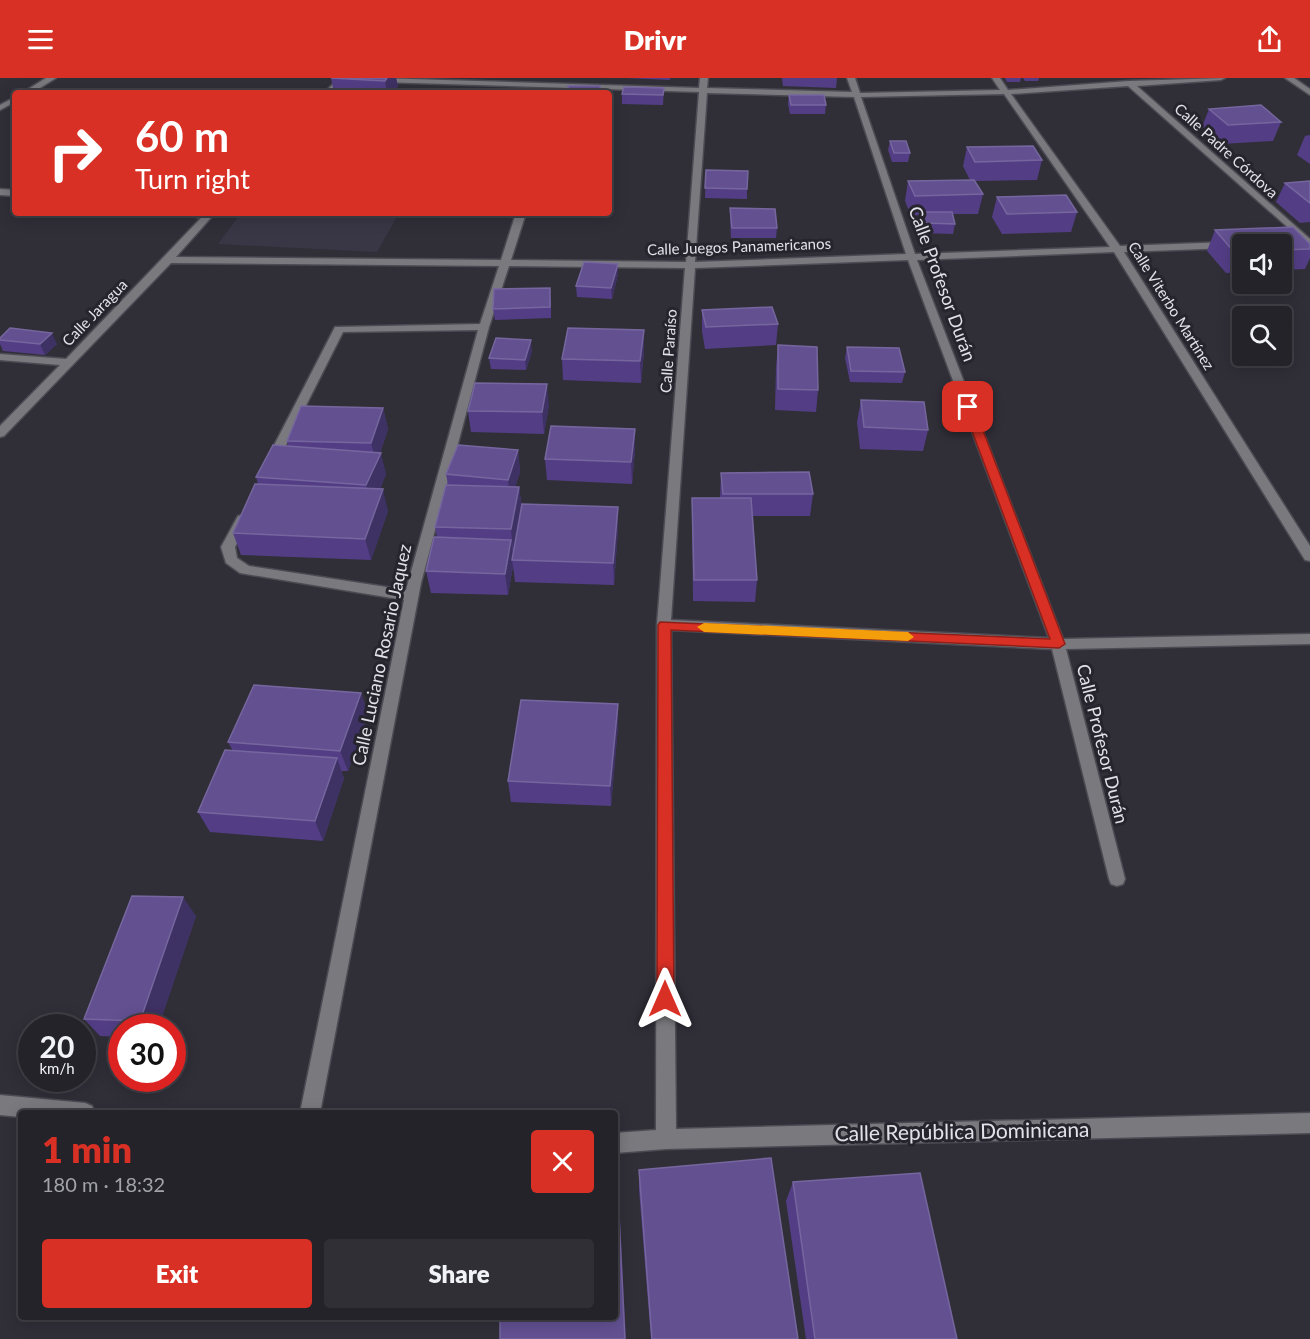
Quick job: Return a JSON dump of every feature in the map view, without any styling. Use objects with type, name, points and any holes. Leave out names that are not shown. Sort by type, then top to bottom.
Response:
[{"type":"street","points":[[31,90],[52,78]]},
{"type":"street","points":[[331,90],[343,78],[354,79]]},
{"type":"street","points":[[366,79],[559,90],[563,78]]},
{"type":"street","name":"Calle Paraíso","points":[[666,1139],[664,625],[705,92],[704,78]]},
{"type":"street","name":"Calle Profesor Durán","points":[[851,78],[911,256],[1059,644],[1118,879]]},
{"type":"street","name":"Calle Viterbo Martínez","points":[[996,78],[1117,249],[1310,557]]},
{"type":"street","name":"Calle Padre Córdova","points":[[1123,78],[1309,243]]},
{"type":"street","points":[[612,91],[858,95],[1006,92],[1221,78]]},
{"type":"street","points":[[1289,78],[1310,93]]},
{"type":"street","name":"Calle Jaragua","points":[[0,433],[168,260],[207,216]]},
{"type":"street","name":"Calle Luciano Rosario Jaquez","points":[[311,1110],[412,596],[484,327],[520,216]]},
{"type":"street","points":[[1296,243],[1309,243]]},
{"type":"street","name":"Calle Juegos Panamericanos","points":[[168,260],[691,265],[1232,244]]},
{"type":"street","points":[[266,472],[339,329],[484,327]]},
{"type":"street","points":[[0,357],[68,362]]},
{"type":"street","points":[[250,505],[228,547],[231,560],[245,570],[412,596]]},
{"type":"street","points":[[664,625],[1059,644],[1310,639]]},
{"type":"street","points":[[0,1105],[53,1110]]},
{"type":"street","name":"Calle República Dominicana","points":[[618,1143],[666,1139],[1310,1123]]},
{"type":"shaded area","points":[[239,216],[397,216],[377,252],[218,244]]},
{"type":"building","points":[[331,78],[387,78],[385,81]]},
{"type":"building","points":[[568,86],[600,86],[600,90],[568,90]]},
{"type":"building","points":[[624,87],[664,88],[663,95],[622,94]]},
{"type":"building","points":[[789,95],[824,95],[826,105],[791,105]]},
{"type":"building","points":[[1261,105],[1281,122],[1228,125],[1209,109]]},
{"type":"building","points":[[890,141],[906,141],[910,153],[894,153]]},
{"type":"building","points":[[1033,146],[1042,160],[975,162],[967,147]]},
{"type":"building","points":[[706,170],[748,171],[747,189],[705,188]]},
{"type":"building","points":[[974,180],[983,194],[915,196],[908,181]]},
{"type":"building","points":[[1310,181],[1310,203],[1285,183]]},
{"type":"building","points":[[1066,195],[1077,212],[1007,214],[997,197]]},
{"type":"building","points":[[730,208],[775,209],[777,228],[732,228]]},
{"type":"building","points":[[919,212],[952,212],[955,224],[923,223]]},
{"type":"building","points":[[1293,227],[1310,244],[1310,249],[1292,250],[1292,234],[1232,234],[1232,250],[1215,230]]},
{"type":"building","points":[[584,262],[618,264],[611,288],[576,286]]},
{"type":"building","points":[[550,288],[550,307],[493,309],[494,289]]},
{"type":"building","points":[[772,307],[778,324],[706,327],[702,310]]},
{"type":"building","points":[[10,328],[52,333],[40,344],[0,340]]},
{"type":"building","points":[[568,328],[644,330],[640,361],[562,359]]},
{"type":"building","points":[[496,338],[531,340],[525,360],[489,358]]},
{"type":"building","points":[[778,345],[817,347],[818,390],[778,389]]},
{"type":"building","points":[[847,347],[899,348],[905,372],[851,371]]},
{"type":"building","points":[[475,383],[547,384],[542,412],[468,411]]},
{"type":"building","points":[[861,400],[924,402],[928,430],[864,427]]},
{"type":"building","points":[[301,406],[383,408],[371,443],[287,441]]},
{"type":"building","points":[[551,426],[635,429],[631,462],[545,459]]},
{"type":"building","points":[[273,445],[381,453],[366,485],[256,477]]},
{"type":"building","points":[[458,445],[518,450],[508,480],[446,474]]},
{"type":"building","points":[[809,472],[813,494],[723,494],[721,473]]},
{"type":"building","points":[[255,484],[383,489],[365,539],[233,533]]},
{"type":"building","points":[[446,485],[519,487],[511,529],[435,527]]},
{"type":"building","points":[[692,498],[751,498],[757,580],[694,580]]},
{"type":"building","points":[[522,504],[618,507],[613,563],[512,560]]},
{"type":"building","points":[[434,537],[511,540],[505,574],[426,571]]},
{"type":"building","points":[[254,685],[361,693],[340,751],[228,742]]},
{"type":"building","points":[[521,700],[618,704],[610,786],[508,781]]},
{"type":"building","points":[[225,750],[337,758],[315,821],[198,812]]},
{"type":"building","points":[[132,896],[183,897],[142,1014],[108,1014],[108,1020],[96,1019],[96,1014],[86,1014]]},
{"type":"building","points":[[771,1158],[798,1339],[652,1339],[639,1170]]},
{"type":"building","points":[[920,1173],[957,1339],[815,1339],[793,1182]]},
{"type":"building","points":[[618,1195],[625,1339],[500,1339],[500,1320],[618,1320]]},
{"type":"slow traffic","points":[[704,627],[908,637]]},
{"type":"route","points":[[665,999],[664,625],[1059,644],[968,407]]}]
